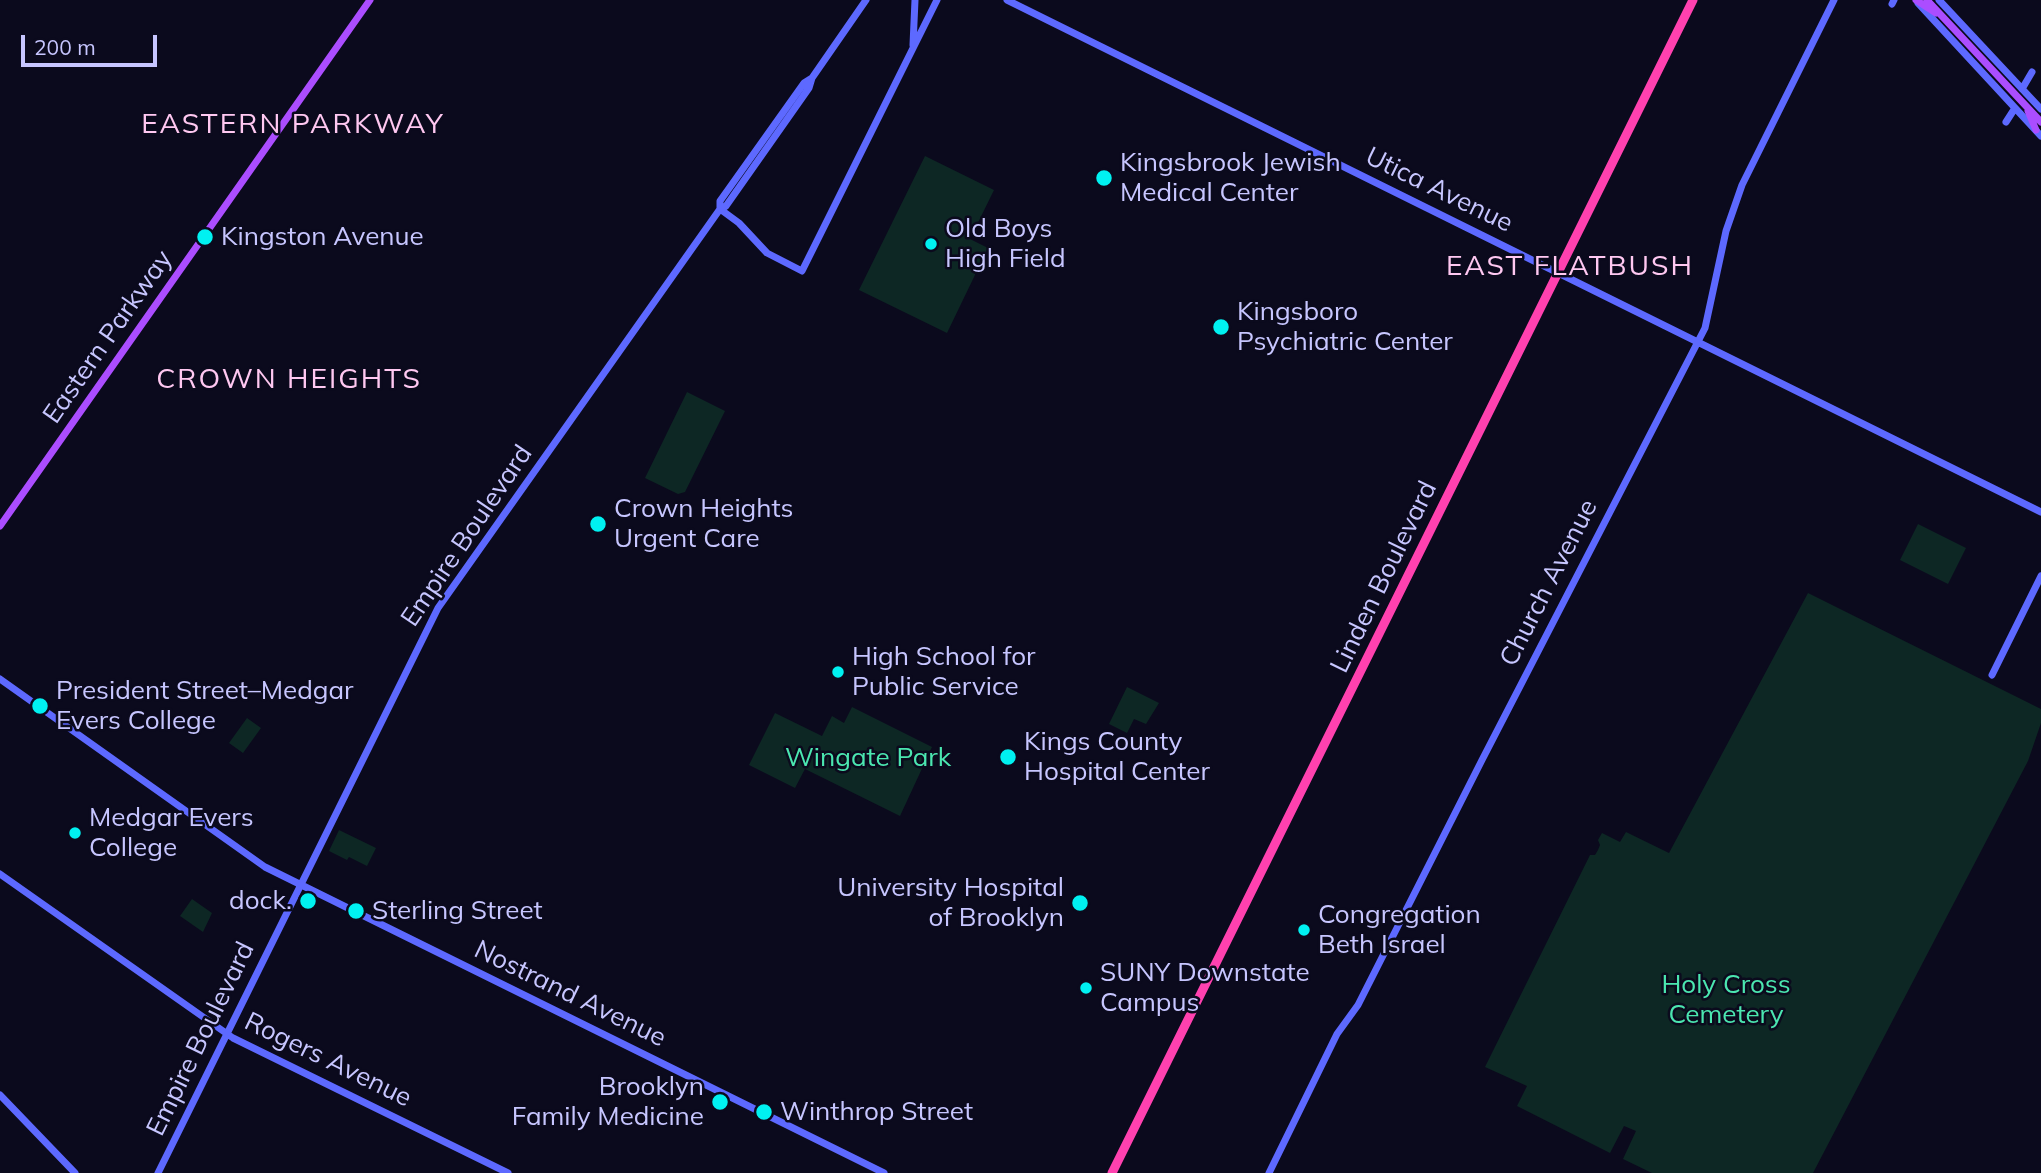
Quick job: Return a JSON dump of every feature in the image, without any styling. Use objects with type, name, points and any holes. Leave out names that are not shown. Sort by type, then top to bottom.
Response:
[{"type":"highway","name":"Linden Boulevard","points":[[1111,1173],[1693,0]]},
{"type":"main road","name":"Eastern Parkway","points":[[0,526],[370,0]]},
{"type":"main road","name":"Empire Boulevard","points":[[158,1173],[438,608],[720,209],[726,205],[810,87],[811,78],[866,0]]},
{"type":"main road","points":[[913,49],[915,0]]},
{"type":"main road","points":[[720,209],[739,223],[767,253],[802,271],[936,0]]},
{"type":"main road","name":"Utica Avenue","points":[[1007,0],[2041,512]]},
{"type":"main road","name":"Church Avenue","points":[[1269,1173],[1337,1034],[1358,1005],[1705,328],[1726,231],[1742,185],[1834,0]]},
{"type":"main road","points":[[1915,0],[1945,19]]},
{"type":"main road","points":[[1915,0],[2039,133]]},
{"type":"main road","points":[[1928,0],[2041,122]]},
{"type":"main road","points":[[1939,0],[2041,109]]},
{"type":"main road","points":[[2022,89],[2032,72]]},
{"type":"main road","points":[[2027,107],[2039,133]]},
{"type":"main road","points":[[2006,122],[2015,108]]},
{"type":"main road","points":[[1992,675],[2041,576]]},
{"type":"main road","name":"Nostrand Avenue","points":[[0,679],[265,867],[884,1173]]},
{"type":"main road","name":"Rogers Avenue","points":[[0,874],[227,1034],[508,1173]]},
{"type":"main road","points":[[0,1095],[75,1173]]},
{"type":"green space","name":"Old Boys High Field","points":[[925,156],[994,190],[970,239],[988,248],[947,333],[859,290]]},
{"type":"green space","points":[[687,392],[725,411],[685,492],[678,494],[645,478]]},
{"type":"green space","points":[[1918,524],[1966,548],[1948,584],[1900,560]]},
{"type":"green space","name":"Holy Cross Cemetery","points":[[1808,593],[2041,709],[2041,723],[2028,761],[1813,1173],[1652,1173],[1623,1159],[1636,1131],[1624,1126],[1610,1153],[1517,1106],[1527,1086],[1485,1067],[1590,855],[1595,855],[1598,850],[1598,840],[1602,833],[1620,842],[1626,832],[1669,853]]},
{"type":"green space","points":[[1127,687],[1159,703],[1146,724],[1134,719],[1127,733],[1109,724]]},
{"type":"green space","name":"Wingate Park","points":[[852,707],[932,747],[900,816],[805,769],[795,788],[749,765],[775,713],[822,736],[832,716],[844,723]]},
{"type":"green space","points":[[247,718],[261,728],[243,753],[229,743]]},
{"type":"green space","points":[[339,830],[376,848],[367,866],[329,851]]},
{"type":"green space","points":[[192,899],[212,913],[203,932],[180,916]]},
{"type":"place","name":"Kingsbrook Jewish Medical Center","points":[[1104,178]]},
{"type":"place","name":"Kingston Avenue","points":[[205,237]]},
{"type":"place","name":"Old Boys High Field","points":[[931,244]]},
{"type":"place","name":"Kingsboro Psychiatric Center","points":[[1221,327]]},
{"type":"place","name":"Crown Heights Urgent Care","points":[[598,524]]},
{"type":"place","name":"High School for Public Service","points":[[838,672]]},
{"type":"place","name":"President Street–Medgar Evers College","points":[[40,706]]},
{"type":"place","name":"Kings County Hospital Center","points":[[1008,757]]},
{"type":"place","name":"Medgar Evers College","points":[[75,833]]},
{"type":"place","name":"dock.","points":[[308,901]]},
{"type":"place","name":"University Hospital of Brooklyn","points":[[1080,903]]},
{"type":"place","name":"Sterling Street","points":[[356,911]]},
{"type":"place","name":"Congregation Beth Israel","points":[[1304,930]]},
{"type":"place","name":"SUNY Downstate Campus","points":[[1086,988]]},
{"type":"place","name":"Brooklyn Family Medicine","points":[[720,1102]]},
{"type":"place","name":"Winthrop Street","points":[[764,1112]]},
{"type":"district","name":"EASTERN PARKWAY","points":[[293,125]]},
{"type":"district","name":"EAST FLATBUSH","points":[[1570,267]]},
{"type":"district","name":"CROWN HEIGHTS","points":[[289,380]]}]
